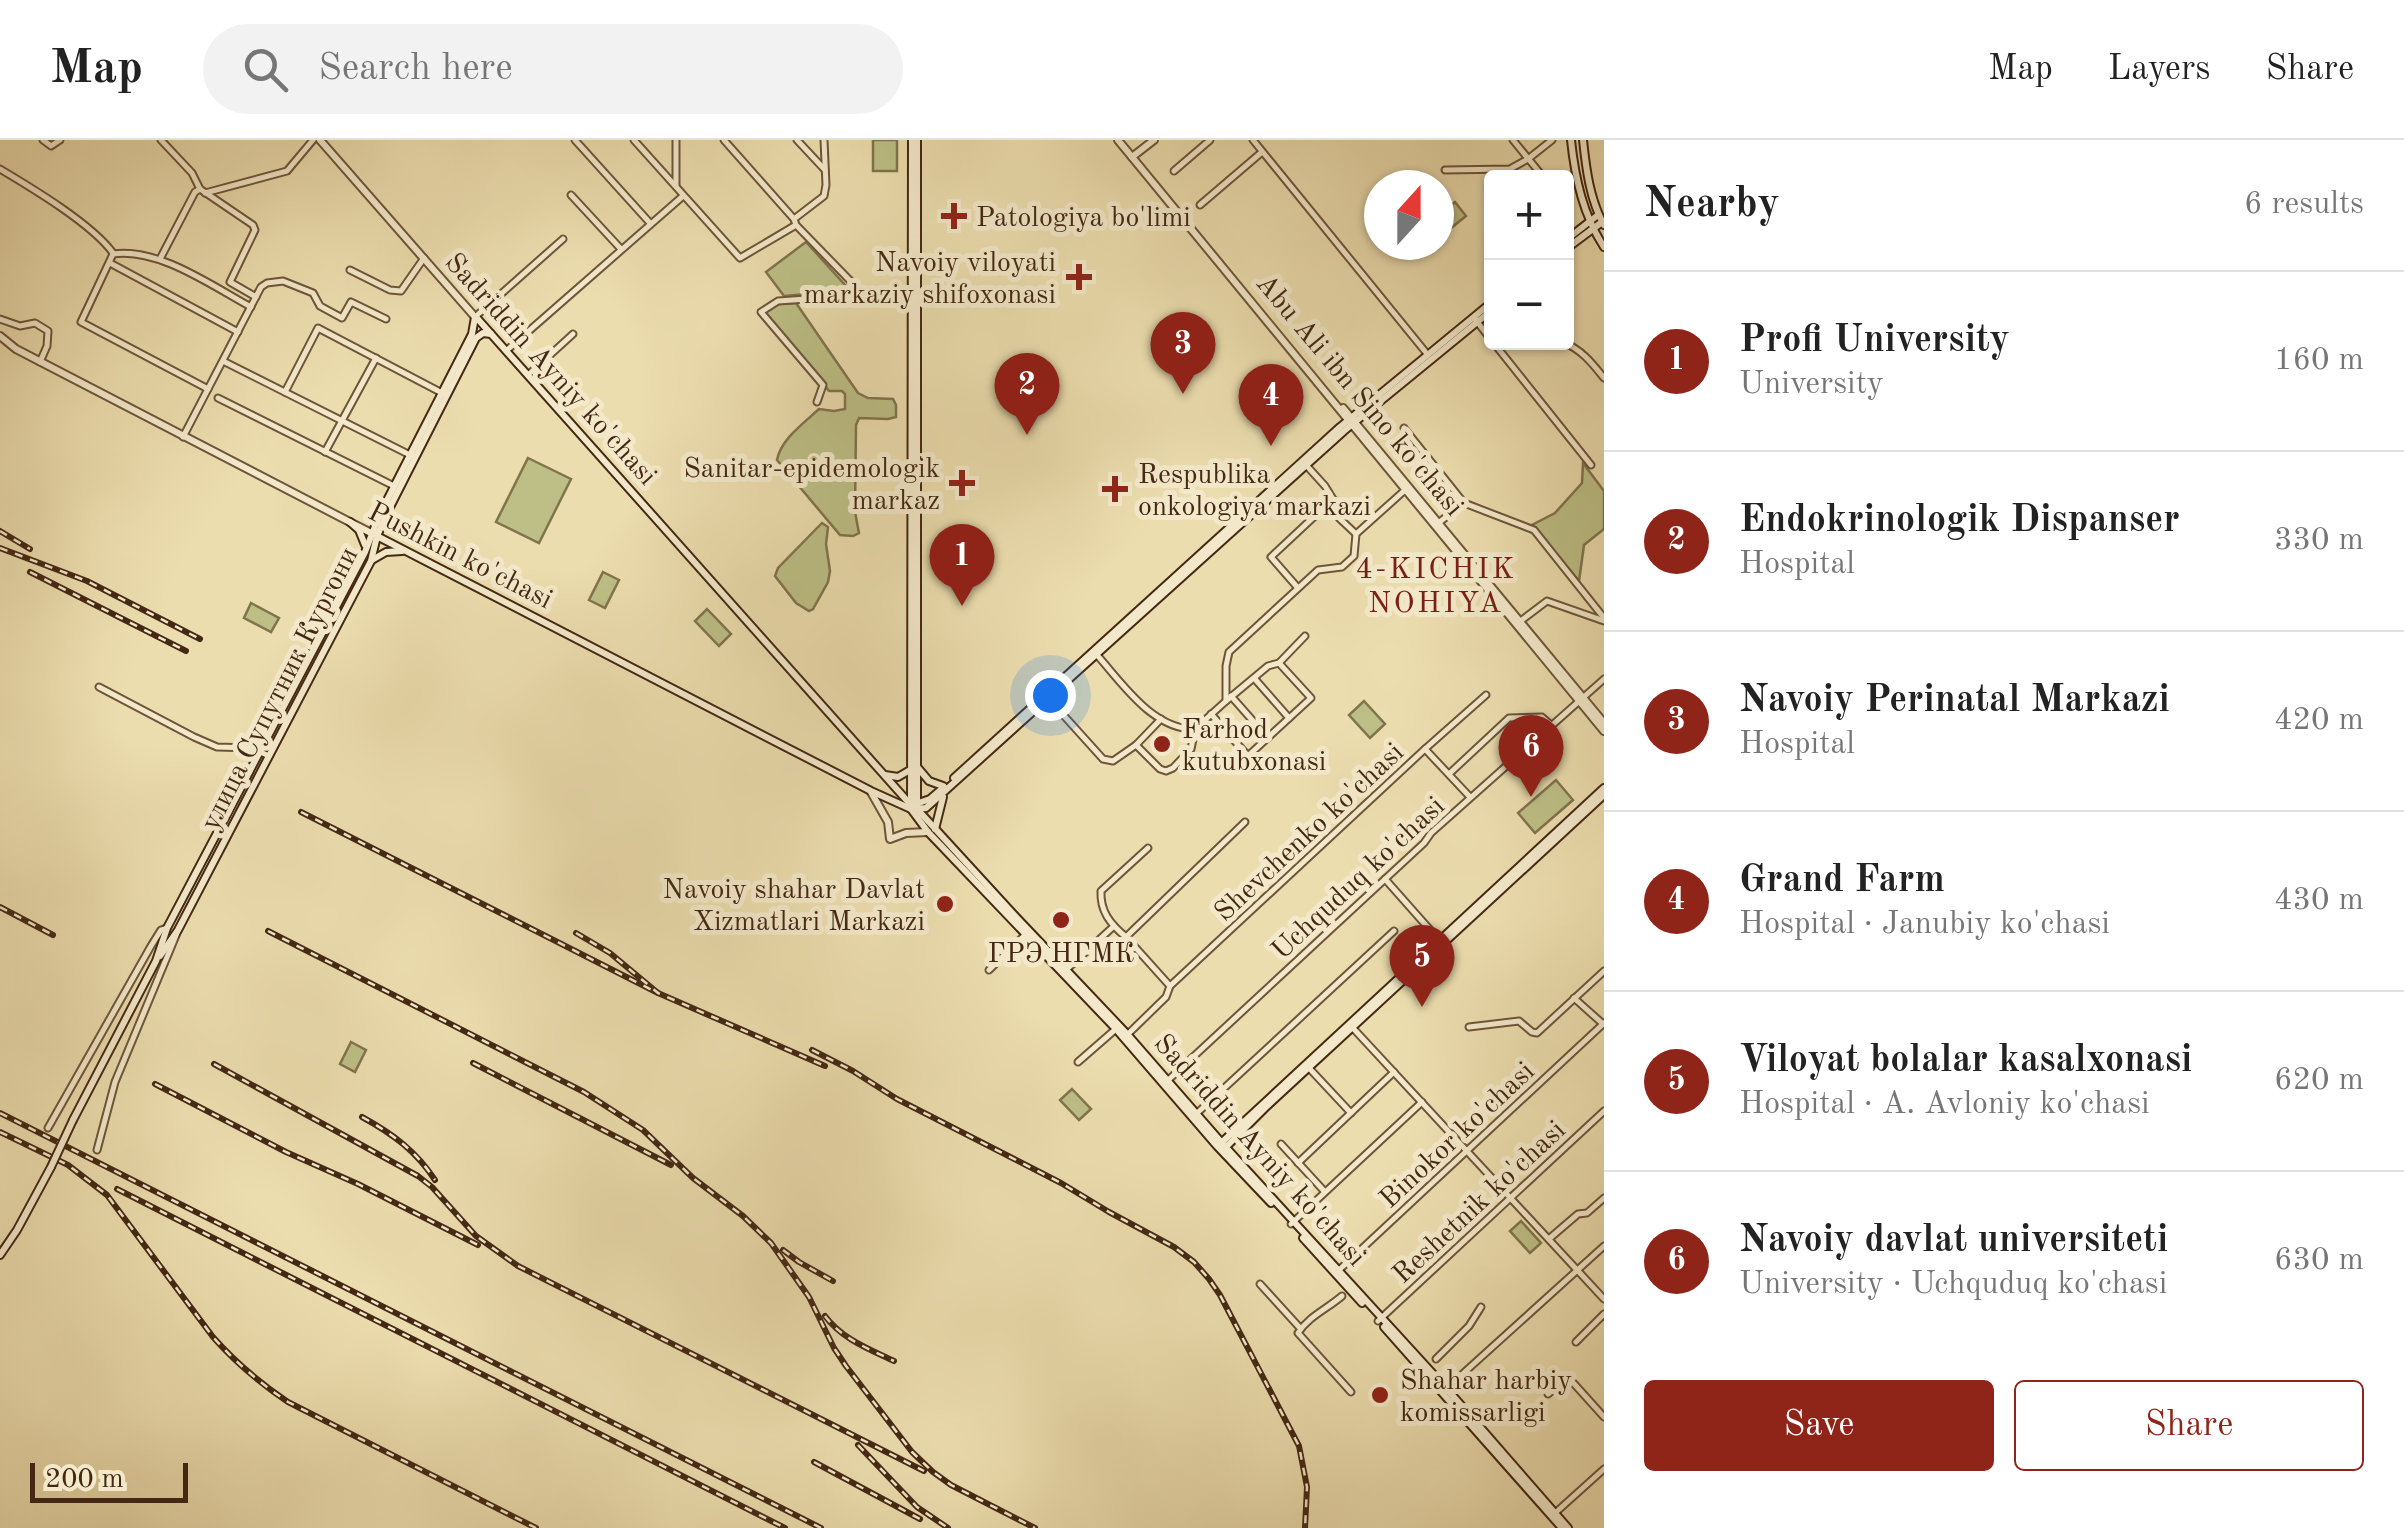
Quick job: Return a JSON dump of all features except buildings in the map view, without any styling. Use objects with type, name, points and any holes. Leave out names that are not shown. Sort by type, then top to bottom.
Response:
[{"type":"main road","name":"Sadriddin Ayniy ko'chasi","points":[[316,140],[912,805],[931,831],[1126,1036],[1292,1222]]},
{"type":"main road","points":[[914,140],[912,805],[945,789],[1351,421],[1484,310]]},
{"type":"main road","name":"Abu Ali ibn Sino ko'chasi","points":[[1121,140],[1604,731]]},
{"type":"main road","points":[[1134,156],[1154,140]]},
{"type":"main road","points":[[1572,140],[1591,224],[1604,247]]},
{"type":"main road","points":[[1574,235],[1601,221],[1582,140]]},
{"type":"main road","points":[[1574,241],[1591,224]]},
{"type":"main road","points":[[1351,421],[1484,311]]},
{"type":"main road","points":[[0,1255],[51,1166],[156,961],[167,928],[265,754],[474,336],[475,317]]},
{"type":"main road","points":[[474,336],[491,334]]},
{"type":"main road","name":"Pushkin ko'chasi","points":[[0,336],[40,362],[870,791],[912,805]]},
{"type":"main road","name":"Abu Ali ibn Sino ko'chasi","points":[[1351,421],[1404,490],[1436,524]]},
{"type":"main road","points":[[350,522],[360,530],[364,552]]},
{"type":"main road","name":"улица Супутник Кургони","points":[[156,961],[178,930],[265,754],[371,561],[374,534]]},
{"type":"main road","points":[[371,561],[386,552],[407,551]]},
{"type":"main road","name":"Abu Ali ibn Sino ko'chasi","points":[[1580,699],[1604,723]]},
{"type":"main road","points":[[884,774],[898,777],[914,767]]},
{"type":"main road","points":[[914,767],[945,789]]},
{"type":"main road","points":[[870,791],[888,822],[890,838],[906,832],[931,831],[945,789]]},
{"type":"main road","points":[[1209,1128],[1237,1132],[1309,1068],[1439,940],[1604,792]]},
{"type":"main road","points":[[1222,1146],[1604,792]]},
{"type":"main road","name":"Sadriddin Ayniy ko'chasi","points":[[1195,1115],[1565,1528]]},
{"type":"main road","points":[[1237,1132],[1238,1161]]},
{"type":"street","points":[[44,140],[51,146],[60,140]]},
{"type":"street","points":[[162,140],[203,191],[254,225],[224,292]]},
{"type":"street","points":[[160,259],[195,192],[287,172],[316,140]]},
{"type":"street","points":[[574,140],[650,223]]},
{"type":"street","points":[[634,140],[740,258],[795,222],[824,196],[824,140]]},
{"type":"street","points":[[676,140],[676,185]]},
{"type":"street","points":[[724,140],[864,294]]},
{"type":"street","points":[[797,140],[825,170]]},
{"type":"street","points":[[1174,171],[1210,140]]},
{"type":"street","points":[[1253,140],[1428,355]]},
{"type":"street","points":[[1513,140],[1537,170]]},
{"type":"street","points":[[1446,170],[1510,169],[1552,140]]},
{"type":"street","points":[[1200,205],[1262,152]]},
{"type":"street","points":[[0,168],[103,239],[113,254]]},
{"type":"street","points":[[571,195],[620,248]]},
{"type":"street","points":[[506,350],[682,196]]},
{"type":"street","points":[[475,317],[563,239]]},
{"type":"street","points":[[113,254],[124,252],[160,259],[251,306]]},
{"type":"street","points":[[113,254],[81,322],[208,389]]},
{"type":"street","points":[[350,270],[390,290],[401,291],[424,258]]},
{"type":"street","points":[[110,263],[238,332]]},
{"type":"street","points":[[184,437],[267,282],[283,281],[313,293],[320,306],[342,318],[351,302],[386,319]]},
{"type":"street","points":[[230,282],[256,297]]},
{"type":"street","points":[[818,402],[822,385],[760,312],[778,302],[914,291]]},
{"type":"street","points":[[1473,317],[1484,331]]},
{"type":"street","points":[[0,319],[20,326],[35,323],[48,331],[40,362]]},
{"type":"street","points":[[285,392],[318,328],[444,394]]},
{"type":"street","points":[[528,375],[573,334]]},
{"type":"street","points":[[1574,347],[1604,378]]},
{"type":"street","points":[[1498,350],[1591,465]]},
{"type":"street","points":[[324,453],[376,358]]},
{"type":"street","points":[[223,361],[413,456]]},
{"type":"street","name":"Pushkin ko'chasi","points":[[218,398],[397,487]]},
{"type":"street","points":[[1404,428],[1464,502],[1534,530],[1604,620]]},
{"type":"street","points":[[1304,463],[1325,486],[1339,518],[1356,534]]},
{"type":"street","points":[[1268,738],[1229,698],[1229,652],[1318,570],[1342,568],[1354,556],[1356,534],[1404,490]]},
{"type":"street","points":[[1298,588],[1271,557],[1333,499]]},
{"type":"street","points":[[1436,524],[1464,502]]},
{"type":"street","points":[[1518,624],[1547,601],[1604,620]]},
{"type":"street","points":[[1136,745],[1160,769],[1173,768],[1191,749],[1195,729],[1268,666],[1279,663],[1305,636]]},
{"type":"street","points":[[1095,653],[1144,707],[1161,719],[1195,729]]},
{"type":"street","points":[[1185,756],[1238,765],[1311,698],[1279,663]]},
{"type":"street","points":[[1254,678],[1290,718]]},
{"type":"street","name":"Uchquduq ko'chasi","points":[[1166,1082],[1470,798],[1604,679]]},
{"type":"street","points":[[99,687],[217,747],[252,748],[265,754]]},
{"type":"street","points":[[1425,749],[1486,695]]},
{"type":"street","points":[[1047,696],[1102,759],[1112,762],[1136,745],[1161,719]]},
{"type":"street","points":[[1211,714],[1248,756]]},
{"type":"street","points":[[1449,774],[1509,718],[1542,717],[1551,725]]},
{"type":"street","name":"Shevchenko ko'chasi","points":[[1126,1036],[1166,997],[1170,986],[1425,749],[1470,798]]},
{"type":"street","name":"Shevchenko ko'chasi","points":[[1126,937],[1244,822]]},
{"type":"street","points":[[1148,848],[1100,895],[1105,916],[1170,986]]},
{"type":"street","points":[[1386,879],[1439,940]]},
{"type":"street","points":[[1064,972],[1114,926]]},
{"type":"street","points":[[48,1128],[151,946],[167,928]]},
{"type":"street","points":[[97,1150],[115,1082],[178,930]]},
{"type":"street","points":[[1195,1115],[1394,931]]},
{"type":"street","points":[[989,970],[1028,932]]},
{"type":"street","points":[[1470,1027],[1520,1021],[1537,1033],[1604,971]]},
{"type":"street","points":[[1574,998],[1604,1024]]},
{"type":"street","name":"Binokor ko'chasi","points":[[1337,1272],[1604,1024]]},
{"type":"street","points":[[1350,1026],[1604,1299]]},
{"type":"street","points":[[1078,1062],[1117,1027]]},
{"type":"street","points":[[1309,1068],[1350,1113]]},
{"type":"street","points":[[1298,1163],[1394,1072]]},
{"type":"street","points":[[1292,1222],[1422,1102]]},
{"type":"street","name":"Reshetnik ko'chasi","points":[[1380,1320],[1604,1111]]},
{"type":"street","points":[[1281,1144],[1325,1192]]},
{"type":"street","points":[[1550,1238],[1604,1198]]},
{"type":"street","points":[[1444,1390],[1604,1246]]},
{"type":"street","points":[[1260,1284],[1300,1328]]},
{"type":"street","points":[[1342,1296],[1298,1333],[1351,1392]]},
{"type":"street","points":[[1436,1360],[1481,1308]]},
{"type":"street","points":[[1576,1342],[1604,1314]]},
{"type":"street","points":[[1548,1394],[1568,1377],[1604,1418]]},
{"type":"street","points":[[1554,1515],[1604,1469]]},
{"type":"green space","points":[[873,140],[897,140],[897,171],[873,171]]},
{"type":"green space","points":[[1454,203],[1466,216],[1454,226]]},
{"type":"green space","points":[[806,242],[846,286],[842,291],[784,296],[766,272]]},
{"type":"green space","points":[[796,303],[858,393],[868,398],[893,399],[896,405],[896,417],[859,418],[856,425],[855,512],[859,533],[853,536],[840,535],[777,460],[788,438],[819,409],[845,409],[845,394],[829,391],[765,312],[779,304]]},
{"type":"green space","points":[[528,458],[571,479],[539,543],[496,522]]},
{"type":"green space","points":[[1583,463],[1604,491],[1604,529],[1584,545],[1579,581],[1532,525],[1555,513],[1582,483]]},
{"type":"green space","points":[[822,523],[828,527],[830,571],[828,582],[809,611],[796,603],[775,576],[778,568]]},
{"type":"green space","points":[[603,572],[619,580],[605,608],[589,600]]},
{"type":"green space","points":[[251,603],[279,618],[271,632],[244,618]]},
{"type":"green space","points":[[707,609],[731,634],[719,646],[695,621]]},
{"type":"green space","points":[[1364,701],[1385,724],[1370,738],[1349,715]]},
{"type":"green space","points":[[1556,780],[1573,800],[1535,833],[1518,813]]},
{"type":"green space","points":[[351,1042],[366,1050],[355,1072],[340,1064]]},
{"type":"green space","points":[[1072,1089],[1091,1109],[1079,1120],[1060,1100]]},
{"type":"green space","points":[[1521,1221],[1541,1243],[1530,1253],[1510,1231]]},
{"type":"railway","points":[[0,531],[30,549]]},
{"type":"railway","points":[[0,548],[87,581],[200,639]]},
{"type":"railway","points":[[30,572],[186,651]]},
{"type":"railway","points":[[301,812],[658,993]]},
{"type":"railway","points":[[0,907],[53,935]]},
{"type":"railway","points":[[268,931],[584,1092],[643,1130],[771,1243],[809,1297],[846,1366],[912,1452],[951,1485],[1035,1528]]},
{"type":"railway","points":[[576,933],[610,953],[658,993],[825,1066]]},
{"type":"railway","points":[[812,1050],[897,1099],[1061,1183],[1194,1262],[1220,1295],[1299,1446],[1307,1487],[1305,1528]]},
{"type":"railway","points":[[473,1063],[671,1165]]},
{"type":"railway","points":[[214,1064],[418,1176],[476,1236],[518,1266],[924,1471]]},
{"type":"railway","points":[[155,1084],[478,1245]]},
{"type":"railway","points":[[0,1113],[821,1528]]},
{"type":"railway","points":[[362,1117],[403,1144],[435,1180]]},
{"type":"railway","points":[[0,1132],[68,1165],[107,1195],[213,1337],[239,1364],[288,1402],[536,1528]]},
{"type":"railway","points":[[117,1189],[785,1528]]},
{"type":"railway","points":[[783,1250],[833,1281]]},
{"type":"railway","points":[[825,1316],[848,1337],[894,1361]]},
{"type":"railway","points":[[858,1445],[917,1507],[948,1528]]},
{"type":"railway","points":[[814,1462],[920,1519]]},
{"type":"place","name":"Patologiya bo'limi","points":[[954,216]]},
{"type":"place","name":"Navoiy viloyati markaziy shifoxonasi","points":[[1079,277]]},
{"type":"place","name":"Navoiy Perinatal Markazi","points":[[1183,394]]},
{"type":"place","name":"Endokrinologik Dispanser","points":[[1027,435]]},
{"type":"place","name":"Grand Farm","points":[[1271,446]]},
{"type":"place","name":"Sanitar-epidemologik markaz","points":[[962,483]]},
{"type":"place","name":"Respublika onkologiya markazi","points":[[1115,489]]},
{"type":"place","name":"Profi University","points":[[962,606]]},
{"type":"place","name":"Farhod kutubxonasi","points":[[1162,744]]},
{"type":"place","name":"Navoiy davlat universiteti","points":[[1531,797]]},
{"type":"place","name":"Navoiy shahar Davlat Xizmatlari Markazi","points":[[945,904]]},
{"type":"place","name":"ГРЭ НГМК","points":[[1061,920]]},
{"type":"place","name":"Viloyat bolalar kasalxonasi","points":[[1422,1007]]},
{"type":"place","name":"Shahar harbiy komissarligi","points":[[1380,1395]]},
{"type":"district","name":"4-KICHIK NOHIYA","points":[[1436,585]]}]
